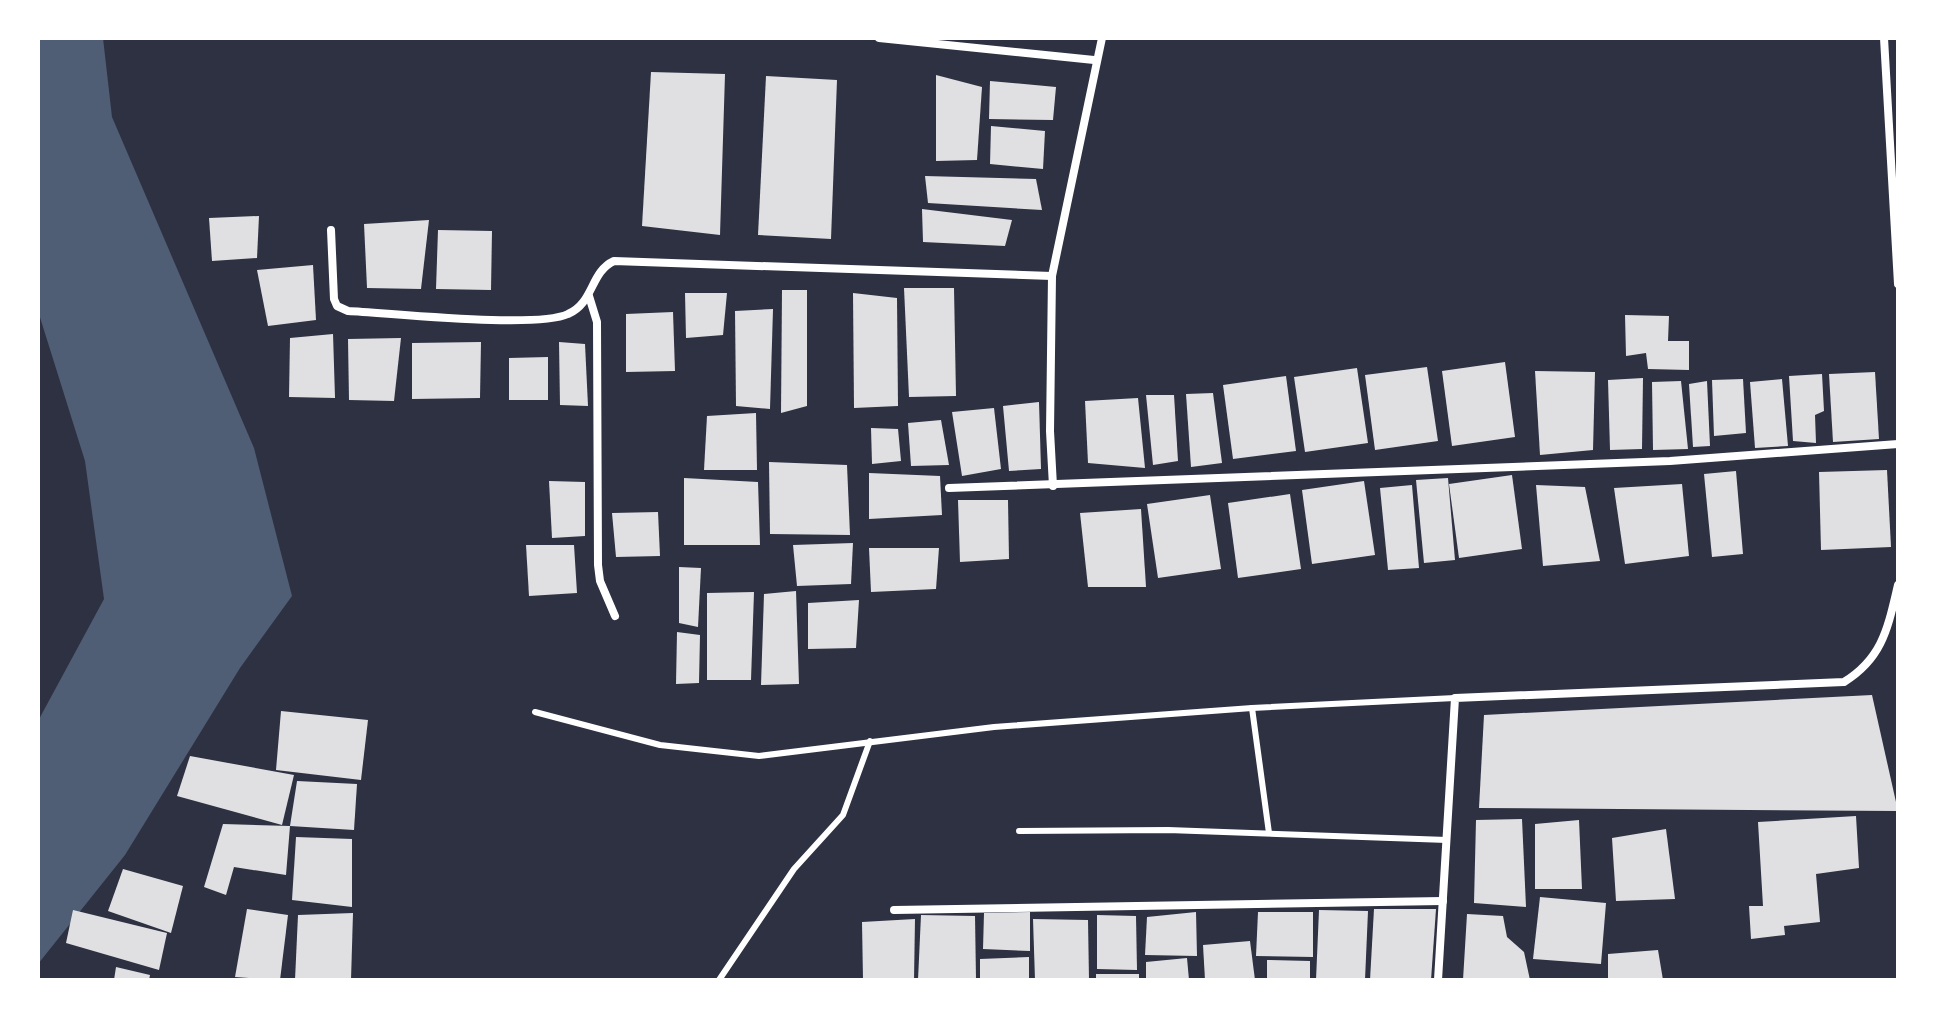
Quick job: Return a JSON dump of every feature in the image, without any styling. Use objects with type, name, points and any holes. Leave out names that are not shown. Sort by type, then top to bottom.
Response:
[{"type":"street","points":[[879,38],[1094,60]]},
{"type":"street","points":[[1053,486],[1050,431],[1052,276],[1094,60],[1102,38]]},
{"type":"street","points":[[1884,38],[1898,284]]},
{"type":"street","points":[[331,230],[334,299],[337,306],[348,311],[545,320],[577,310],[589,296],[598,272],[614,261],[1052,276]]},
{"type":"street","points":[[589,296],[597,322],[598,565],[600,581],[615,616]]},
{"type":"street","points":[[949,488],[1670,461],[1898,444]]},
{"type":"street","points":[[1438,980],[1455,698],[1844,682],[1864,669],[1886,636],[1898,585]]},
{"type":"street","points":[[894,910],[1443,901]]},
{"type":"lane","points":[[535,712],[660,745],[759,756],[994,727],[1252,708],[1455,698]]},
{"type":"lane","points":[[1252,708],[1269,833]]},
{"type":"lane","points":[[719,980],[794,869],[843,815],[870,741]]},
{"type":"lane","points":[[1019,831],[1269,833],[1448,840]]},
{"type":"water","points":[[38,38],[103,38],[112,117],[254,448],[292,596],[240,668],[125,855],[38,964],[38,721],[104,599],[85,461],[38,311]]},
{"type":"building","points":[[651,72],[725,74],[720,235],[642,226]]},
{"type":"building","points":[[936,75],[982,87],[977,160],[936,161]]},
{"type":"building","points":[[766,76],[837,80],[831,239],[758,235]]},
{"type":"building","points":[[990,81],[1056,87],[1053,120],[989,119]]},
{"type":"building","points":[[991,126],[1045,131],[1043,169],[990,164]]},
{"type":"building","points":[[925,176],[1036,179],[1042,210],[928,203]]},
{"type":"building","points":[[922,209],[1012,220],[1005,246],[923,242]]},
{"type":"building","points":[[259,216],[257,258],[212,261],[209,218]]},
{"type":"building","points":[[429,220],[421,289],[367,288],[364,224]]},
{"type":"building","points":[[438,230],[492,231],[491,290],[436,289]]},
{"type":"building","points":[[313,265],[316,320],[268,326],[257,270]]},
{"type":"building","points":[[904,288],[954,288],[956,396],[909,397]]},
{"type":"building","points":[[782,290],[807,290],[807,406],[781,413]]},
{"type":"building","points":[[685,293],[727,293],[723,335],[686,338]]},
{"type":"building","points":[[853,293],[897,298],[898,406],[854,408]]},
{"type":"building","points":[[773,309],[770,409],[736,406],[735,311]]},
{"type":"building","points":[[673,312],[675,371],[626,372],[626,314]]},
{"type":"building","points":[[1625,315],[1669,316],[1668,341],[1689,341],[1689,370],[1648,369],[1646,353],[1626,356]]},
{"type":"building","points":[[333,334],[335,398],[289,397],[290,338]]},
{"type":"building","points":[[401,338],[394,401],[349,400],[348,339]]},
{"type":"building","points":[[481,342],[480,398],[412,399],[412,343]]},
{"type":"building","points":[[559,342],[585,344],[588,406],[560,405]]},
{"type":"building","points":[[548,357],[548,400],[509,400],[509,358]]},
{"type":"building","points":[[1505,362],[1515,437],[1452,446],[1442,371]]},
{"type":"building","points":[[1427,367],[1438,441],[1375,450],[1365,375]]},
{"type":"building","points":[[1357,368],[1368,443],[1305,452],[1294,377]]},
{"type":"building","points":[[1535,371],[1595,372],[1593,450],[1540,455]]},
{"type":"building","points":[[1875,372],[1879,439],[1833,442],[1829,374]]},
{"type":"building","points":[[1822,374],[1824,411],[1815,415],[1816,443],[1793,441],[1789,376]]},
{"type":"building","points":[[1286,376],[1296,451],[1233,459],[1223,385]]},
{"type":"building","points":[[1643,378],[1642,449],[1610,450],[1608,380]]},
{"type":"building","points":[[1743,379],[1746,433],[1714,436],[1712,380]]},
{"type":"building","points":[[1782,379],[1788,446],[1755,448],[1750,382]]},
{"type":"building","points":[[1681,381],[1688,449],[1653,450],[1652,382]]},
{"type":"building","points":[[1707,381],[1710,446],[1693,447],[1689,384]]},
{"type":"building","points":[[1213,393],[1222,463],[1191,467],[1186,394]]},
{"type":"building","points":[[1146,395],[1174,395],[1178,461],[1153,465]]},
{"type":"building","points":[[1138,398],[1145,468],[1088,463],[1085,401]]},
{"type":"building","points":[[1039,402],[1041,469],[1009,471],[1003,406]]},
{"type":"building","points":[[994,408],[1001,469],[962,476],[952,412]]},
{"type":"building","points":[[756,413],[757,470],[704,470],[707,416]]},
{"type":"building","points":[[941,420],[949,465],[911,466],[908,423]]},
{"type":"building","points":[[871,428],[898,429],[901,461],[872,464]]},
{"type":"building","points":[[769,462],[847,465],[850,535],[770,534]]},
{"type":"building","points":[[1887,470],[1891,547],[1821,550],[1819,472]]},
{"type":"building","points":[[1736,471],[1743,554],[1712,557],[1704,474]]},
{"type":"building","points":[[869,473],[940,476],[942,515],[869,519]]},
{"type":"building","points":[[1512,475],[1522,549],[1459,558],[1449,484]]},
{"type":"building","points":[[684,478],[758,482],[760,545],[684,545]]},
{"type":"building","points":[[1448,478],[1455,560],[1424,563],[1416,480]]},
{"type":"building","points":[[549,481],[585,482],[585,536],[552,538]]},
{"type":"building","points":[[1364,481],[1375,555],[1312,564],[1302,490]]},
{"type":"building","points":[[1682,484],[1689,556],[1625,564],[1614,488]]},
{"type":"building","points":[[1412,485],[1419,568],[1388,570],[1380,488]]},
{"type":"building","points":[[1536,485],[1585,487],[1600,561],[1543,566]]},
{"type":"building","points":[[1290,494],[1301,569],[1238,578],[1228,503]]},
{"type":"building","points":[[1210,495],[1221,569],[1158,578],[1147,504]]},
{"type":"building","points":[[958,500],[1008,500],[1009,559],[960,562]]},
{"type":"building","points":[[1141,509],[1146,587],[1088,587],[1080,513]]},
{"type":"building","points":[[658,512],[660,556],[616,557],[612,513]]},
{"type":"building","points":[[853,543],[851,584],[797,586],[793,545]]},
{"type":"building","points":[[526,545],[574,545],[577,593],[529,596]]},
{"type":"building","points":[[869,548],[939,548],[936,589],[871,592]]},
{"type":"building","points":[[679,567],[701,568],[698,627],[679,623]]},
{"type":"building","points":[[796,591],[799,684],[761,685],[764,594]]},
{"type":"building","points":[[754,592],[751,680],[707,680],[707,593]]},
{"type":"building","points":[[859,600],[856,648],[808,649],[808,603]]},
{"type":"building","points":[[677,632],[700,635],[699,683],[676,684]]},
{"type":"building","points":[[1872,695],[1898,811],[1479,808],[1484,715]]},
{"type":"building","points":[[281,711],[368,720],[361,780],[276,770]]},
{"type":"building","points":[[190,756],[294,775],[282,825],[177,796]]},
{"type":"building","points":[[297,781],[357,784],[354,830],[290,826]]},
{"type":"building","points":[[1856,816],[1859,868],[1816,874],[1820,922],[1784,926],[1785,935],[1751,939],[1749,906],[1763,906],[1758,822]]},
{"type":"building","points":[[1522,819],[1526,907],[1474,903],[1476,820]]},
{"type":"building","points":[[1579,820],[1582,889],[1535,889],[1535,824]]},
{"type":"building","points":[[223,824],[290,826],[286,875],[234,867],[226,895],[204,887]]},
{"type":"building","points":[[1666,829],[1675,899],[1616,901],[1612,838]]},
{"type":"building","points":[[296,837],[352,839],[352,907],[292,900]]},
{"type":"building","points":[[123,869],[183,886],[171,933],[108,911]]},
{"type":"building","points":[[1540,897],[1606,903],[1601,964],[1533,959]]},
{"type":"building","points":[[247,909],[288,915],[280,980],[235,977]]},
{"type":"building","points":[[1374,909],[1436,909],[1431,980],[1370,980]]},
{"type":"building","points":[[73,910],[167,933],[159,970],[66,943]]},
{"type":"building","points":[[1319,910],[1368,911],[1365,980],[1316,980]]},
{"type":"building","points":[[1030,912],[1030,951],[983,949],[984,913]]},
{"type":"building","points":[[1196,912],[1197,956],[1145,955],[1147,917]]},
{"type":"building","points":[[1258,912],[1313,912],[1313,957],[1256,956]]},
{"type":"building","points":[[353,913],[351,980],[295,980],[298,915]]},
{"type":"building","points":[[1467,914],[1503,916],[1507,937],[1524,952],[1530,980],[1463,980]]},
{"type":"building","points":[[921,915],[975,916],[976,980],[918,980]]},
{"type":"building","points":[[1097,915],[1136,916],[1137,970],[1097,969]]},
{"type":"building","points":[[915,919],[914,980],[863,980],[862,922]]},
{"type":"building","points":[[1033,919],[1088,920],[1089,980],[1035,980]]},
{"type":"building","points":[[1250,941],[1255,980],[1205,980],[1203,945]]},
{"type":"building","points":[[1658,950],[1663,980],[1608,980],[1608,954]]},
{"type":"building","points":[[1029,957],[1029,980],[980,980],[980,959]]},
{"type":"building","points":[[1187,958],[1189,980],[1146,980],[1146,962]]},
{"type":"building","points":[[1267,960],[1310,961],[1310,980],[1267,980]]},
{"type":"building","points":[[116,967],[150,975],[149,980],[114,980]]},
{"type":"building","points":[[1096,974],[1139,974],[1139,980],[1096,980]]}]
